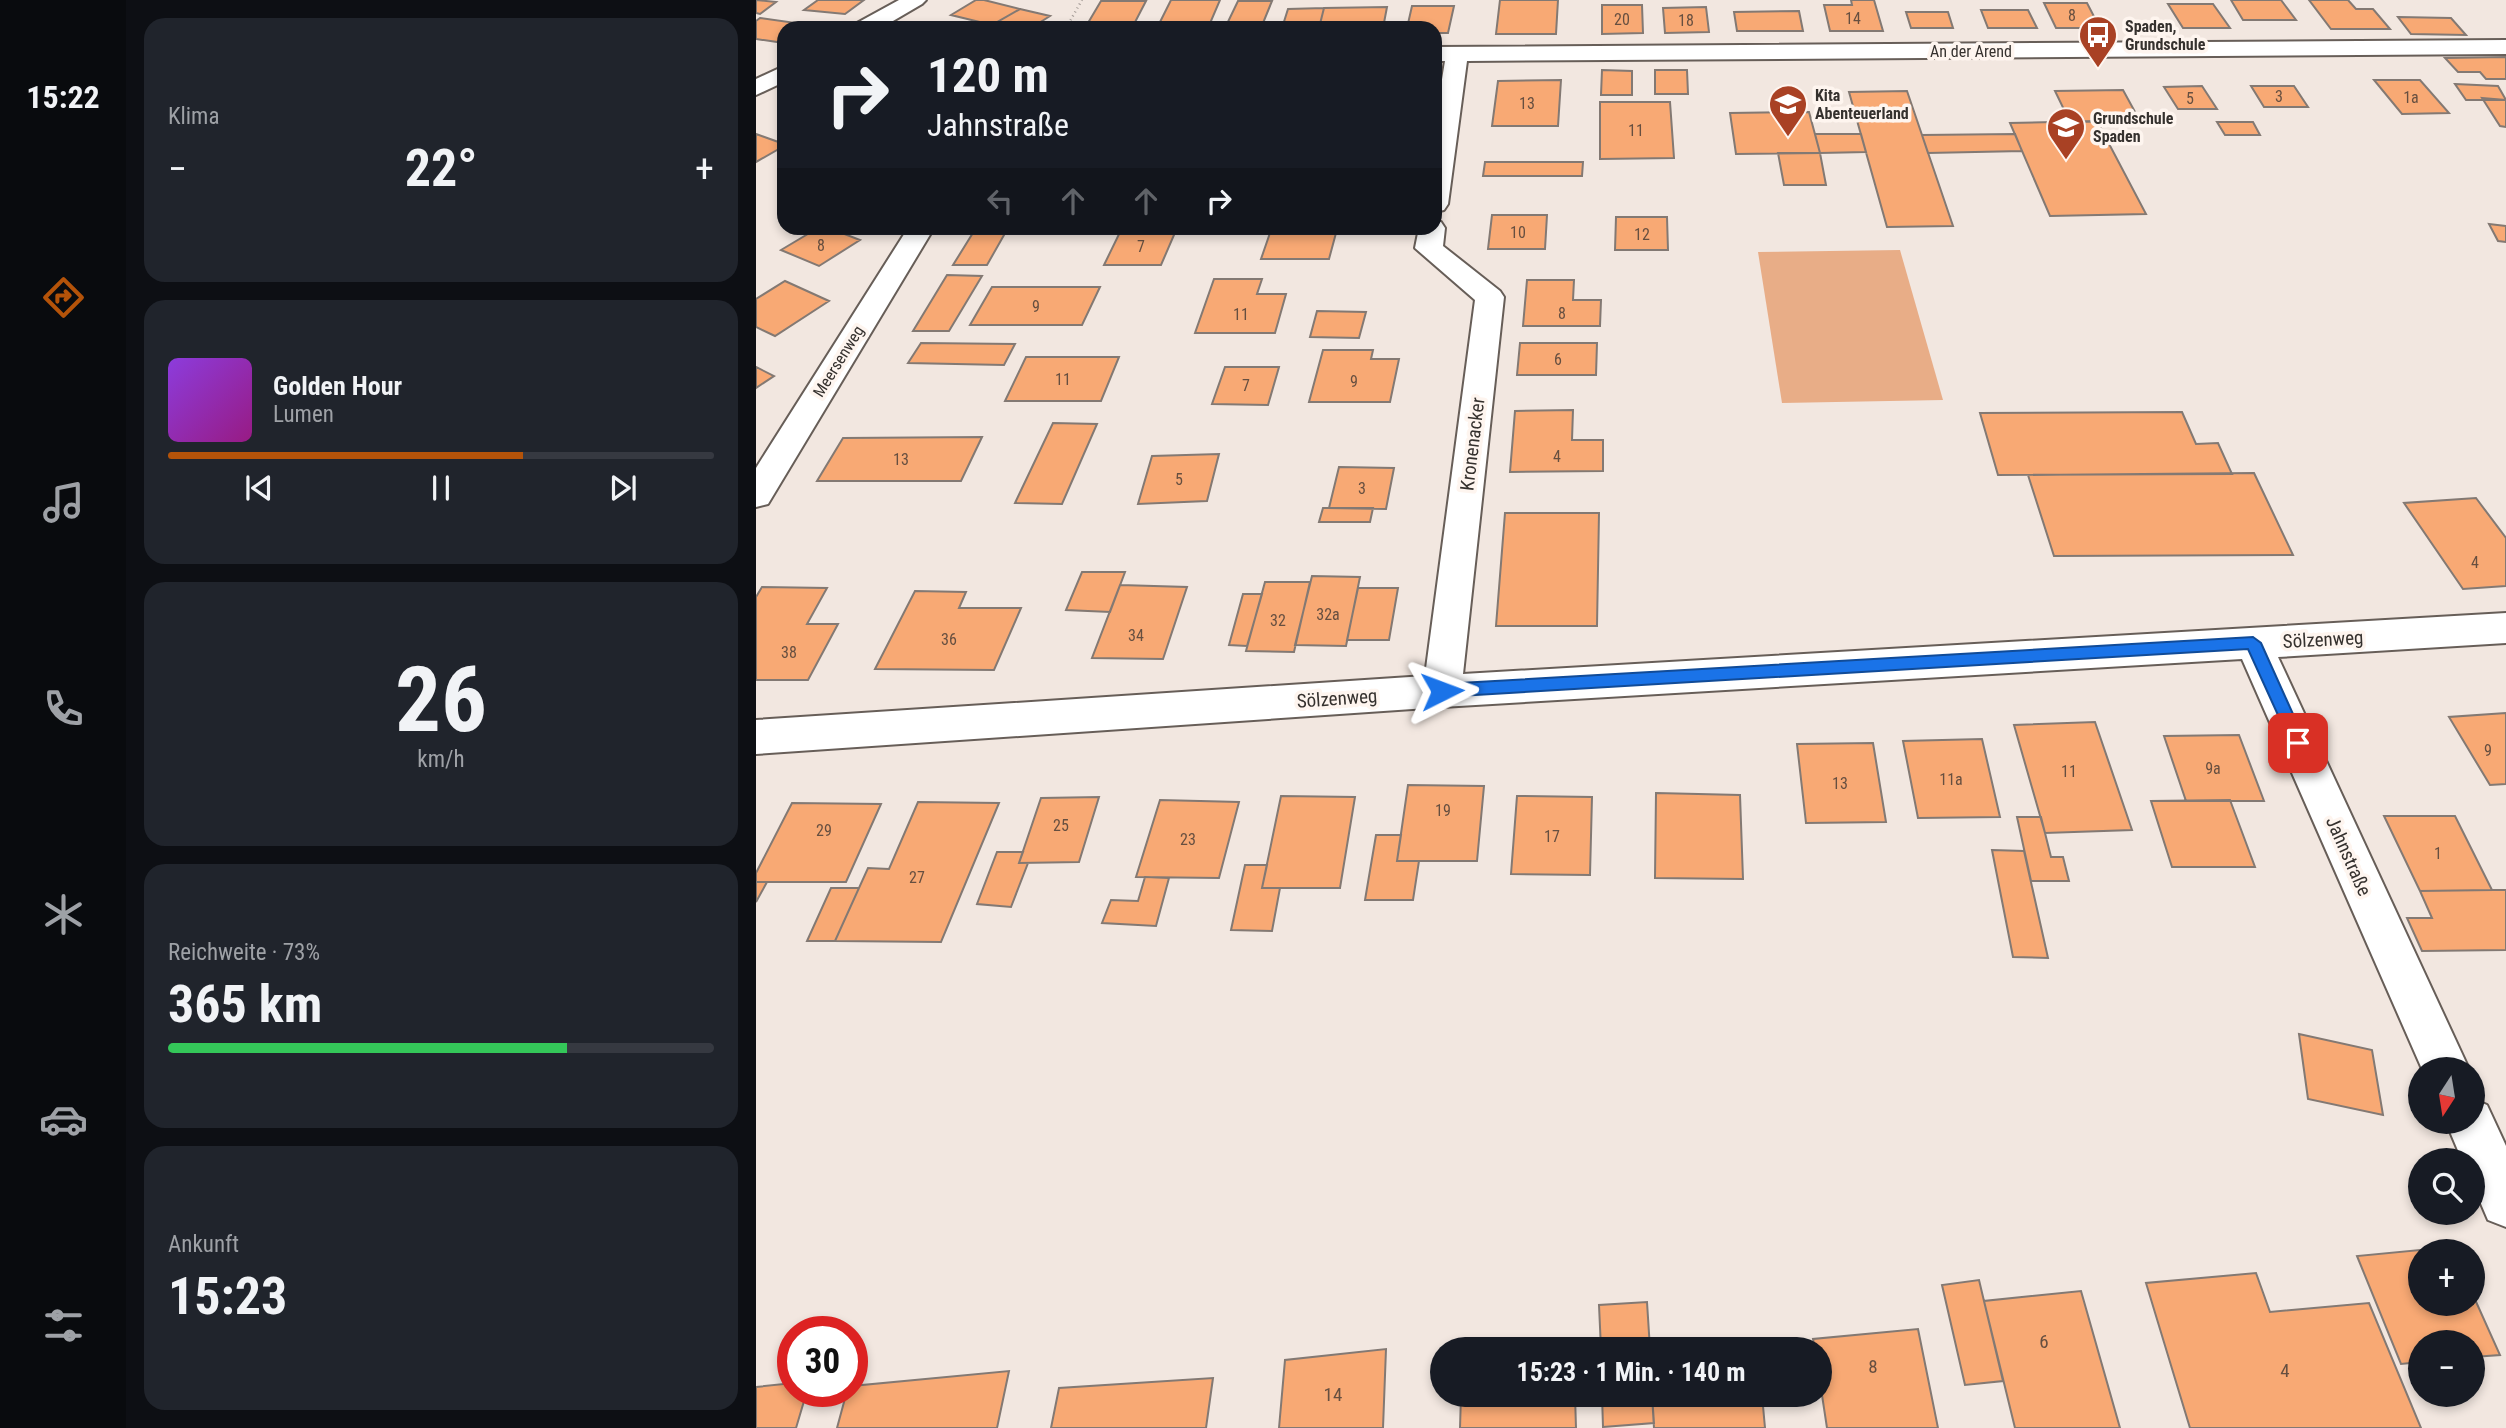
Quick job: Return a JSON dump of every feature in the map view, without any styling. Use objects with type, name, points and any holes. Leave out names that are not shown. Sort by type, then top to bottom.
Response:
[{"type":"street","points":[[877,21],[915,0]]},
{"type":"street","name":"An der Arend","points":[[1446,54],[2506,47]]},
{"type":"street","points":[[1442,109],[1446,54]]},
{"type":"street","points":[[756,88],[777,77]]},
{"type":"street","name":"Meersenweg","points":[[756,495],[917,235]]},
{"type":"street","name":"Kronenacker","points":[[1431,235],[1429,248],[1490,297],[1442,691]]},
{"type":"street","name":"Sölzenweg","points":[[756,737],[1442,691],[2506,628]]},
{"type":"street","name":"Jahnstraße","points":[[2253,643],[2441,1057]]},
{"type":"street","points":[[2475,1134],[2506,1202]]},
{"type":"path","points":[[1070,21],[1082,0]]},
{"type":"shaded area","points":[[1900,250],[1943,400],[1782,403],[1758,252]]},
{"type":"building","points":[[756,0],[776,2],[760,14],[756,13]]},
{"type":"building","points":[[818,0],[864,0],[845,14],[804,10]]},
{"type":"building","points":[[976,0],[1020,9],[999,21],[976,21],[951,15]]},
{"type":"building","points":[[1171,0],[1220,0],[1211,21],[1160,21]]},
{"type":"building","points":[[1500,0],[1558,0],[1556,34],[1496,34]]},
{"type":"building","points":[[1851,0],[1874,0],[1883,31],[1830,31],[1824,5],[1852,5]]},
{"type":"building","points":[[2231,0],[2281,0],[2296,20],[2243,20]]},
{"type":"building","points":[[2309,0],[2348,0],[2356,9],[2373,9],[2390,29],[2331,29]]},
{"type":"building","points":[[1101,1],[1146,1],[1136,21],[1089,21]]},
{"type":"building","points":[[1238,1],[1272,1],[1264,21],[1228,21]]},
{"type":"building","points":[[2044,3],[2087,3],[2100,28],[2056,28]]},
{"type":"building","points":[[2168,4],[2213,4],[2230,28],[2183,28]]},
{"type":"building","points":[[1602,5],[1642,5],[1643,33],[1602,34]]},
{"type":"building","points":[[1412,6],[1454,6],[1448,33],[1442,33],[1442,21],[1409,21]]},
{"type":"building","points":[[1387,7],[1384,21],[1321,21],[1324,8]]},
{"type":"building","points":[[1706,7],[1709,32],[1665,33],[1663,8]]},
{"type":"building","points":[[1324,8],[1321,21],[1284,21],[1288,9]]},
{"type":"building","points":[[1020,9],[1050,16],[1042,21],[999,21]]},
{"type":"building","points":[[1981,10],[2028,10],[2037,28],[1988,28]]},
{"type":"building","points":[[1799,11],[1803,31],[1737,31],[1734,12]]},
{"type":"building","points":[[1906,12],[1948,12],[1953,28],[1911,28]]},
{"type":"building","points":[[2398,17],[2451,18],[2466,35],[2411,34]]},
{"type":"building","points":[[760,18],[781,21],[777,21],[777,42],[756,39],[756,21]]},
{"type":"building","points":[[2506,57],[2506,79],[2486,79],[2480,72],[2458,72],[2445,58]]},
{"type":"building","points":[[1602,70],[1632,71],[1632,95],[1601,95]]},
{"type":"building","points":[[1655,70],[1687,70],[1688,94],[1655,94]]},
{"type":"building","points":[[1561,80],[1558,126],[1492,126],[1498,81]]},
{"type":"building","points":[[2374,80],[2420,80],[2449,113],[2402,114]]},
{"type":"building","points":[[2455,84],[2498,86],[2506,100],[2466,100]]},
{"type":"building","points":[[2202,86],[2217,109],[2178,109],[2164,87]]},
{"type":"building","points":[[2251,86],[2294,86],[2308,107],[2264,107]]},
{"type":"building","points":[[2123,90],[2140,121],[2070,122],[2055,91]]},
{"type":"building","points":[[1907,91],[1953,226],[1887,227],[1849,92]]},
{"type":"building","points":[[2482,98],[2506,100],[2506,127],[2500,126]]},
{"type":"building","points":[[1600,102],[1670,102],[1674,158],[1600,159]]},
{"type":"building","points":[[1809,112],[1820,153],[1736,154],[1730,113]]},
{"type":"building","points":[[2097,121],[2146,214],[2050,216],[2010,123]]},
{"type":"building","points":[[2217,122],[2253,122],[2260,135],[2225,135]]},
{"type":"building","points":[[756,134],[777,142],[777,150],[756,162]]},
{"type":"building","points":[[1815,134],[1861,134],[1866,152],[1820,153]]},
{"type":"building","points":[[2015,134],[2022,151],[1928,153],[1922,135]]},
{"type":"building","points":[[1778,153],[1820,153],[1826,185],[1784,185]]},
{"type":"building","points":[[1485,162],[1583,162],[1582,176],[1483,176]]},
{"type":"building","points":[[1492,215],[1547,215],[1545,249],[1488,249]]},
{"type":"building","points":[[1616,217],[1667,217],[1668,250],[1615,250]]},
{"type":"building","points":[[2489,224],[2506,226],[2506,242],[2498,241]]},
{"type":"building","points":[[806,235],[847,235],[860,240],[819,266],[781,250]]},
{"type":"building","points":[[972,235],[1004,235],[987,265],[953,265]]},
{"type":"building","points":[[1119,235],[1174,235],[1161,265],[1104,265]]},
{"type":"building","points":[[1269,235],[1335,235],[1329,259],[1261,259]]},
{"type":"building","points":[[947,275],[982,276],[949,331],[913,331]]},
{"type":"building","points":[[1214,279],[1262,279],[1257,294],[1286,294],[1275,333],[1195,333]]},
{"type":"building","points":[[1527,280],[1574,280],[1573,300],[1601,300],[1600,326],[1523,326]]},
{"type":"building","points":[[785,281],[829,301],[775,336],[756,327],[756,299]]},
{"type":"building","points":[[992,287],[1100,287],[1082,325],[970,325]]},
{"type":"building","points":[[1317,311],[1366,312],[1359,338],[1310,337]]},
{"type":"building","points":[[921,343],[1015,344],[1004,365],[908,363]]},
{"type":"building","points":[[1520,343],[1597,343],[1596,375],[1517,375]]},
{"type":"building","points":[[1323,350],[1373,350],[1371,359],[1399,359],[1390,402],[1309,402]]},
{"type":"building","points":[[1026,357],[1119,357],[1101,401],[1005,401]]},
{"type":"building","points":[[756,367],[774,376],[756,388]]},
{"type":"building","points":[[1225,367],[1279,367],[1268,405],[1212,404]]},
{"type":"building","points":[[1573,410],[1572,440],[1603,440],[1603,471],[1510,472],[1515,411]]},
{"type":"building","points":[[2182,412],[2196,444],[2218,443],[2232,474],[1998,475],[1980,413]]},
{"type":"building","points":[[1053,423],[1097,424],[1062,504],[1015,503]]},
{"type":"building","points":[[982,437],[961,481],[817,481],[843,438]]},
{"type":"building","points":[[1219,454],[1207,501],[1138,504],[1152,456]]},
{"type":"building","points":[[1339,467],[1394,468],[1386,509],[1329,508]]},
{"type":"building","points":[[2254,473],[2293,555],[2054,556],[2028,475]]},
{"type":"building","points":[[2476,498],[2506,538],[2506,586],[2463,589],[2404,503]]},
{"type":"building","points":[[1323,508],[1373,508],[1370,522],[1319,522]]},
{"type":"building","points":[[1505,513],[1599,513],[1597,626],[1496,626]]},
{"type":"building","points":[[1082,572],[1125,572],[1110,612],[1066,610]]},
{"type":"building","points":[[1312,576],[1360,577],[1346,646],[1295,645]]},
{"type":"building","points":[[1265,582],[1310,582],[1294,652],[1246,651]]},
{"type":"building","points":[[1120,585],[1187,587],[1163,659],[1092,658]]},
{"type":"building","points":[[762,587],[827,588],[807,624],[838,624],[808,680],[756,680],[756,597]]},
{"type":"building","points":[[1358,588],[1398,588],[1389,640],[1347,640]]},
{"type":"building","points":[[915,591],[966,592],[959,608],[1021,608],[994,670],[875,669]]},
{"type":"building","points":[[1243,594],[1262,594],[1247,646],[1229,645]]},
{"type":"building","points":[[2506,713],[2506,784],[2490,785],[2449,717]]},
{"type":"building","points":[[2095,722],[2132,830],[2045,833],[2014,725]]},
{"type":"building","points":[[2239,735],[2264,801],[2186,801],[2164,736]]},
{"type":"building","points":[[1982,739],[2000,817],[1918,818],[1903,741]]},
{"type":"building","points":[[1873,743],[1886,822],[1806,823],[1797,744]]},
{"type":"building","points":[[1408,785],[1484,786],[1477,861],[1397,861]]},
{"type":"building","points":[[1656,793],[1740,795],[1743,879],[1655,878]]},
{"type":"building","points":[[1281,796],[1355,797],[1340,888],[1262,888]]},
{"type":"building","points":[[1517,796],[1592,797],[1590,875],[1511,874]]},
{"type":"building","points":[[1099,797],[1079,862],[1019,863],[1041,798]]},
{"type":"building","points":[[1160,800],[1239,802],[1219,878],[1136,877]]},
{"type":"building","points":[[2230,800],[2255,867],[2172,867],[2151,801]]},
{"type":"building","points":[[918,802],[999,803],[941,942],[835,941],[868,868],[889,869]]},
{"type":"building","points":[[792,803],[881,804],[846,882],[756,882],[756,873]]},
{"type":"building","points":[[2384,816],[2455,816],[2492,890],[2420,891]]},
{"type":"building","points":[[2017,817],[2041,817],[2051,857],[2063,857],[2069,881],[2031,881]]},
{"type":"building","points":[[1376,835],[1401,835],[1397,861],[1419,861],[1413,900],[1365,900]]},
{"type":"building","points":[[1992,850],[2024,851],[2048,958],[2013,957]]},
{"type":"building","points":[[997,852],[1023,852],[1019,863],[1028,863],[1011,907],[977,904]]},
{"type":"building","points":[[1245,865],[1267,865],[1262,888],[1280,888],[1272,931],[1231,930]]},
{"type":"building","points":[[1145,877],[1169,878],[1156,926],[1102,923],[1111,900],[1138,901]]},
{"type":"building","points":[[756,882],[767,882],[756,902]]},
{"type":"building","points":[[831,888],[859,888],[835,941],[807,941]]},
{"type":"building","points":[[2506,890],[2506,950],[2422,951],[2407,918],[2432,918],[2420,891]]},
{"type":"building","points":[[2299,1034],[2372,1050],[2383,1115],[2308,1099]]},
{"type":"building","points":[[2408,1251],[2408,1316],[2482,1316],[2500,1355],[2485,1356],[2485,1330],[2408,1330],[2408,1363],[2401,1364],[2357,1256]]},
{"type":"building","points":[[2256,1273],[2270,1312],[2369,1303],[2408,1397],[2408,1407],[2412,1407],[2421,1428],[2190,1428],[2146,1283]]},
{"type":"building","points":[[1979,1280],[2003,1381],[1965,1385],[1942,1285]]},
{"type":"building","points":[[2081,1291],[2120,1428],[2015,1428],[1984,1301]]},
{"type":"building","points":[[1647,1302],[1649,1337],[1600,1337],[1599,1305]]},
{"type":"building","points":[[1918,1329],[1938,1428],[1827,1428],[1824,1407],[1832,1407],[1832,1337]]},
{"type":"building","points":[[1386,1349],[1383,1428],[1279,1428],[1285,1360]]},
{"type":"building","points":[[1009,1371],[997,1428],[837,1428],[843,1407],[868,1407],[868,1384]]},
{"type":"building","points":[[1213,1378],[1206,1428],[1051,1428],[1059,1388]]},
{"type":"building","points":[[777,1385],[777,1407],[802,1407],[796,1428],[756,1428],[756,1387]]},
{"type":"building","points":[[1461,1407],[1575,1407],[1576,1428],[1460,1428]]},
{"type":"building","points":[[1602,1407],[1653,1407],[1654,1423],[1603,1427]]},
{"type":"building","points":[[1653,1407],[1763,1407],[1765,1428],[1654,1428]]},
{"type":"place","name":"Spaden, Grundschule","points":[[2098,69]]},
{"type":"place","name":"Kita Abenteuerland","points":[[1788,138]]},
{"type":"place","name":"Grundschule Spaden","points":[[2066,161]]},
{"type":"route","points":[[1442,691],[2253,643],[2298,743]]}]
